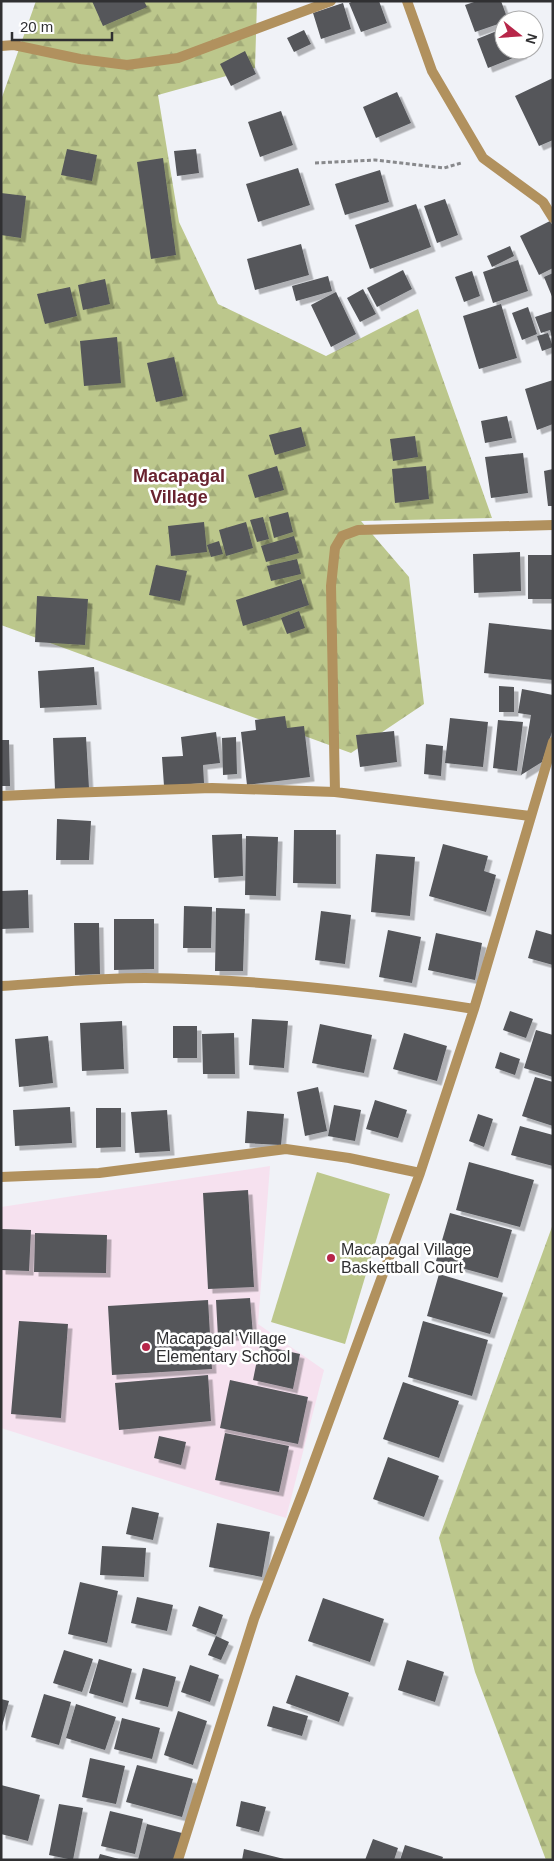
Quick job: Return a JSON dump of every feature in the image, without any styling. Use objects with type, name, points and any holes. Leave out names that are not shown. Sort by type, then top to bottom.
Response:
[{"type":"street","points":[[1,46],[14,45],[80,59],[127,65],[178,58],[331,1]]},
{"type":"street","points":[[407,1],[432,71],[483,158],[543,202],[553,218]]},
{"type":"street","points":[[334,792],[331,586],[335,548],[342,536],[358,530],[553,525]]},
{"type":"street","points":[[178,1860],[254,1619],[304,1489],[420,1173],[474,1009],[553,742]]},
{"type":"street","points":[[1,796],[66,792],[212,788],[334,792],[530,816]]},
{"type":"street","points":[[1,986],[144,978],[294,985],[418,1000],[474,1009]]},
{"type":"street","points":[[1,1178],[99,1173],[286,1149],[349,1158],[420,1173]]},
{"type":"path","points":[[315,163],[375,160],[444,168],[483,158]]},
{"type":"shaded area","name":"Macapagal Village Elementary School","points":[[270,1166],[258,1324],[324,1370],[286,1518],[1,1428],[1,1207]]},
{"type":"green space","points":[[36,1],[257,1],[255,68],[158,95],[179,222],[218,304],[326,356],[418,309],[492,518],[361,521],[409,577],[424,704],[351,753],[1,625],[1,100]]},
{"type":"green space","name":"Macapagal Village Baskettball Court","points":[[317,1172],[390,1194],[345,1344],[271,1322]]},
{"type":"green space","points":[[553,1224],[553,1860],[546,1860],[475,1672],[439,1538]]},
{"type":"building","points":[[92,1],[144,1],[147,7],[103,26]]},
{"type":"building","points":[[354,1],[379,1],[387,23],[361,32],[349,3]]},
{"type":"building","points":[[477,1],[501,1],[504,10],[494,10],[494,25],[475,32],[465,5]]},
{"type":"building","points":[[343,3],[351,29],[321,39],[313,13]]},
{"type":"building","points":[[304,30],[311,44],[294,52],[287,38]]},
{"type":"building","points":[[494,32],[494,60],[508,60],[488,68],[477,39]]},
{"type":"building","points":[[245,51],[256,74],[231,86],[220,64]]},
{"type":"building","points":[[553,78],[553,140],[539,146],[515,96]]},
{"type":"building","points":[[397,92],[411,123],[376,138],[363,107]]},
{"type":"building","points":[[281,111],[293,145],[260,157],[248,122]]},
{"type":"building","points":[[67,149],[97,155],[92,181],[61,175]]},
{"type":"building","points":[[196,149],[199,173],[177,176],[174,151]]},
{"type":"building","points":[[163,158],[176,255],[151,259],[137,162]]},
{"type":"building","points":[[298,168],[310,205],[258,222],[246,184]]},
{"type":"building","points":[[380,170],[389,202],[345,215],[335,184]]},
{"type":"building","points":[[1,193],[26,196],[21,238],[1,235]]},
{"type":"building","points":[[445,199],[458,235],[437,243],[424,206]]},
{"type":"building","points":[[416,204],[431,247],[370,269],[355,225]]},
{"type":"building","points":[[550,221],[553,226],[553,268],[539,275],[520,236]]},
{"type":"building","points":[[301,244],[309,275],[255,290],[247,259]]},
{"type":"building","points":[[510,246],[514,256],[492,267],[487,256]]},
{"type":"building","points":[[518,260],[528,291],[493,303],[483,272]]},
{"type":"building","points":[[403,270],[412,289],[377,307],[367,288]]},
{"type":"building","points":[[472,271],[480,296],[464,302],[455,277]]},
{"type":"building","points":[[553,273],[553,299],[544,277]]},
{"type":"building","points":[[328,276],[332,291],[296,301],[292,286]]},
{"type":"building","points":[[105,279],[110,304],[83,310],[78,285]]},
{"type":"building","points":[[70,287],[77,316],[45,324],[37,294]]},
{"type":"building","points":[[363,289],[376,314],[360,322],[347,298]]},
{"type":"building","points":[[336,292],[356,334],[331,347],[311,305]]},
{"type":"building","points":[[501,304],[517,358],[479,369],[463,316]]},
{"type":"building","points":[[528,307],[537,334],[522,340],[512,313]]},
{"type":"building","points":[[553,311],[552,338],[550,330],[541,333],[535,317]]},
{"type":"building","points":[[548,333],[553,347],[542,351],[537,336]]},
{"type":"building","points":[[117,337],[121,383],[84,386],[80,341]]},
{"type":"building","points":[[174,357],[183,396],[156,402],[147,363]]},
{"type":"building","points":[[553,380],[553,424],[537,430],[525,389]]},
{"type":"building","points":[[507,416],[512,438],[485,443],[481,421]]},
{"type":"building","points":[[301,427],[306,446],[275,455],[269,435]]},
{"type":"building","points":[[415,436],[418,457],[393,461],[390,439]]},
{"type":"building","points":[[523,453],[528,493],[491,498],[485,457]]},
{"type":"building","points":[[277,466],[284,490],[255,498],[248,475]]},
{"type":"building","points":[[426,466],[429,499],[395,503],[392,469]]},
{"type":"building","points":[[553,469],[553,506],[548,506],[544,471]]},
{"type":"building","points":[[288,512],[293,532],[274,538],[269,517]]},
{"type":"building","points":[[263,517],[269,539],[257,542],[250,520]]},
{"type":"building","points":[[204,522],[207,552],[171,556],[168,526]]},
{"type":"building","points":[[246,522],[253,548],[226,556],[219,530]]},
{"type":"building","points":[[294,536],[299,553],[266,562],[261,546]]},
{"type":"building","points":[[219,541],[223,554],[211,557],[207,545]]},
{"type":"building","points":[[520,552],[521,591],[474,593],[473,554]]},
{"type":"building","points":[[528,555],[553,555],[553,599],[528,599]]},
{"type":"building","points":[[297,559],[301,574],[271,581],[267,566]]},
{"type":"building","points":[[156,565],[187,571],[180,601],[149,595]]},
{"type":"building","points":[[301,579],[309,605],[243,626],[236,600]]},
{"type":"building","points":[[37,596],[88,599],[85,645],[35,642]]},
{"type":"building","points":[[299,611],[305,628],[287,634],[281,618]]},
{"type":"building","points":[[489,623],[553,630],[553,680],[484,673]]},
{"type":"building","points":[[94,667],[97,705],[40,708],[38,671]]},
{"type":"building","points":[[499,686],[514,687],[514,712],[499,712]]},
{"type":"building","points":[[522,689],[553,695],[553,729],[542,762],[521,775],[531,715],[518,713]]},
{"type":"building","points":[[285,716],[287,728],[304,726],[310,777],[247,785],[241,732],[256,730],[255,720]]},
{"type":"building","points":[[450,718],[488,722],[483,767],[445,763]]},
{"type":"building","points":[[498,720],[523,722],[517,771],[493,768]]},
{"type":"building","points":[[394,731],[397,762],[360,767],[356,735]]},
{"type":"building","points":[[216,732],[220,763],[203,765],[204,783],[164,786],[162,757],[183,756],[181,737]]},
{"type":"building","points":[[86,737],[89,788],[55,790],[53,738]]},
{"type":"building","points":[[236,737],[237,774],[223,775],[222,738]]},
{"type":"building","points":[[1,740],[9,740],[10,786],[1,786]]},
{"type":"building","points":[[426,744],[443,746],[441,776],[424,774]]},
{"type":"building","points":[[57,819],[91,821],[89,860],[56,860]]},
{"type":"building","points":[[294,830],[336,830],[336,884],[293,883]]},
{"type":"building","points":[[242,834],[243,876],[214,878],[212,835]]},
{"type":"building","points":[[246,836],[278,837],[276,896],[245,895]]},
{"type":"building","points":[[443,844],[488,856],[484,871],[496,875],[486,912],[429,896]]},
{"type":"building","points":[[376,854],[415,857],[410,916],[371,912]]},
{"type":"building","points":[[28,890],[29,928],[1,929],[1,891]]},
{"type":"building","points":[[184,906],[212,907],[211,948],[183,948]]},
{"type":"building","points":[[216,908],[245,909],[243,971],[215,971]]},
{"type":"building","points":[[321,911],[351,915],[345,964],[315,960]]},
{"type":"building","points":[[114,919],[154,919],[154,969],[114,970]]},
{"type":"building","points":[[74,923],[99,923],[100,974],[75,975]]},
{"type":"building","points":[[388,930],[421,937],[412,983],[379,977]]},
{"type":"building","points":[[536,930],[553,935],[553,965],[528,958]]},
{"type":"building","points":[[436,933],[482,943],[475,980],[428,970]]},
{"type":"building","points":[[510,1011],[533,1019],[526,1038],[503,1030]]},
{"type":"building","points":[[252,1019],[288,1021],[284,1068],[249,1065]]},
{"type":"building","points":[[122,1021],[124,1069],[82,1071],[80,1023]]},
{"type":"building","points":[[320,1024],[372,1035],[364,1073],[312,1063]]},
{"type":"building","points":[[173,1026],[197,1026],[197,1058],[173,1058]]},
{"type":"building","points":[[536,1030],[553,1035],[553,1077],[524,1068]]},
{"type":"building","points":[[234,1033],[235,1074],[203,1074],[202,1034]]},
{"type":"building","points":[[404,1033],[447,1046],[437,1081],[393,1069]]},
{"type":"building","points":[[48,1036],[53,1083],[19,1087],[15,1039]]},
{"type":"building","points":[[500,1052],[520,1059],[515,1075],[495,1068]]},
{"type":"building","points":[[535,1077],[553,1082],[553,1126],[522,1116]]},
{"type":"building","points":[[318,1087],[327,1131],[305,1136],[297,1092]]},
{"type":"building","points":[[375,1100],[407,1110],[398,1138],[366,1129]]},
{"type":"building","points":[[334,1105],[361,1110],[355,1141],[328,1136]]},
{"type":"building","points":[[70,1107],[72,1143],[15,1146],[13,1110]]},
{"type":"building","points":[[96,1108],[121,1108],[121,1147],[96,1148]]},
{"type":"building","points":[[167,1110],[170,1151],[135,1153],[131,1112]]},
{"type":"building","points":[[247,1111],[284,1114],[281,1145],[245,1143]]},
{"type":"building","points":[[478,1114],[493,1119],[484,1147],[469,1141]]},
{"type":"building","points":[[520,1126],[553,1135],[553,1166],[511,1155]]},
{"type":"building","points":[[469,1162],[534,1180],[520,1227],[456,1210]]},
{"type":"building","points":[[248,1190],[254,1287],[208,1289],[203,1193]]},
{"type":"building","points":[[450,1213],[512,1230],[498,1278],[436,1261]]},
{"type":"building","points":[[1,1229],[31,1230],[29,1271],[1,1270]]},
{"type":"building","points":[[35,1233],[107,1235],[106,1273],[34,1272]]},
{"type":"building","points":[[439,1274],[503,1293],[490,1334],[427,1316]]},
{"type":"building","points":[[250,1298],[253,1335],[218,1337],[216,1300]]},
{"type":"building","points":[[208,1300],[212,1369],[112,1375],[108,1306]]},
{"type":"building","points":[[19,1321],[68,1324],[61,1418],[11,1414]]},
{"type":"building","points":[[423,1321],[488,1340],[472,1396],[408,1377]]},
{"type":"building","points":[[260,1345],[300,1354],[293,1389],[253,1380]]},
{"type":"building","points":[[208,1375],[211,1421],[119,1430],[115,1383]]},
{"type":"building","points":[[230,1380],[308,1397],[298,1444],[220,1428]]},
{"type":"building","points":[[403,1382],[459,1401],[439,1458],[383,1439]]},
{"type":"building","points":[[225,1433],[289,1446],[279,1492],[215,1480]]},
{"type":"building","points":[[159,1436],[186,1442],[181,1465],[154,1458]]},
{"type":"building","points":[[388,1457],[439,1476],[424,1517],[373,1499]]},
{"type":"building","points":[[132,1507],[159,1513],[153,1540],[126,1534]]},
{"type":"building","points":[[217,1523],[270,1532],[262,1577],[209,1567]]},
{"type":"building","points":[[102,1546],[146,1548],[144,1577],[100,1575]]},
{"type":"building","points":[[80,1582],[118,1591],[107,1643],[68,1634]]},
{"type":"building","points":[[137,1597],[173,1605],[167,1631],[131,1623]]},
{"type":"building","points":[[323,1598],[384,1619],[370,1662],[308,1641]]},
{"type":"building","points":[[199,1606],[223,1615],[216,1635],[192,1626]]},
{"type":"building","points":[[216,1636],[229,1642],[221,1660],[208,1655]]},
{"type":"building","points":[[64,1650],[93,1659],[82,1692],[53,1683]]},
{"type":"building","points":[[99,1659],[132,1669],[123,1703],[89,1693]]},
{"type":"building","points":[[407,1660],[444,1672],[435,1702],[398,1690]]},
{"type":"building","points":[[190,1665],[219,1675],[210,1702],[181,1692]]},
{"type":"building","points":[[143,1668],[176,1677],[168,1707],[135,1699]]},
{"type":"building","points":[[296,1675],[349,1693],[339,1722],[286,1703]]},
{"type":"building","points":[[44,1694],[71,1702],[59,1745],[31,1737]]},
{"type":"building","points":[[1,1699],[9,1701],[2,1726],[1,1726]]},
{"type":"building","points":[[76,1704],[116,1717],[105,1750],[66,1738]]},
{"type":"building","points":[[273,1706],[308,1716],[302,1736],[267,1726]]},
{"type":"building","points":[[178,1711],[207,1721],[193,1765],[164,1755]]},
{"type":"building","points":[[122,1718],[160,1728],[152,1759],[114,1749]]},
{"type":"building","points":[[90,1758],[125,1766],[116,1804],[82,1797]]},
{"type":"building","points":[[137,1765],[193,1779],[182,1817],[126,1802]]},
{"type":"building","points":[[1,1785],[40,1795],[28,1841],[1,1834]]},
{"type":"building","points":[[241,1801],[266,1807],[259,1832],[236,1826]]},
{"type":"building","points":[[59,1804],[83,1808],[73,1860],[49,1855]]},
{"type":"building","points":[[110,1811],[143,1819],[135,1854],[101,1846]]},
{"type":"building","points":[[147,1824],[182,1833],[175,1860],[138,1860]]},
{"type":"building","points":[[373,1839],[398,1848],[394,1860],[365,1860]]},
{"type":"building","points":[[405,1845],[443,1857],[442,1860],[400,1860]]},
{"type":"building","points":[[244,1849],[284,1859],[284,1860],[242,1860]]},
{"type":"building","points":[[100,1854],[119,1859],[119,1860],[98,1860]]},
{"type":"place","name":"Macapagal Village Baskettball Court","points":[[331,1258]]},
{"type":"place","name":"Macapagal Village Elementary School","points":[[146,1347]]},
{"type":"district","name":"Macapagal Village","points":[[179,486]]}]
